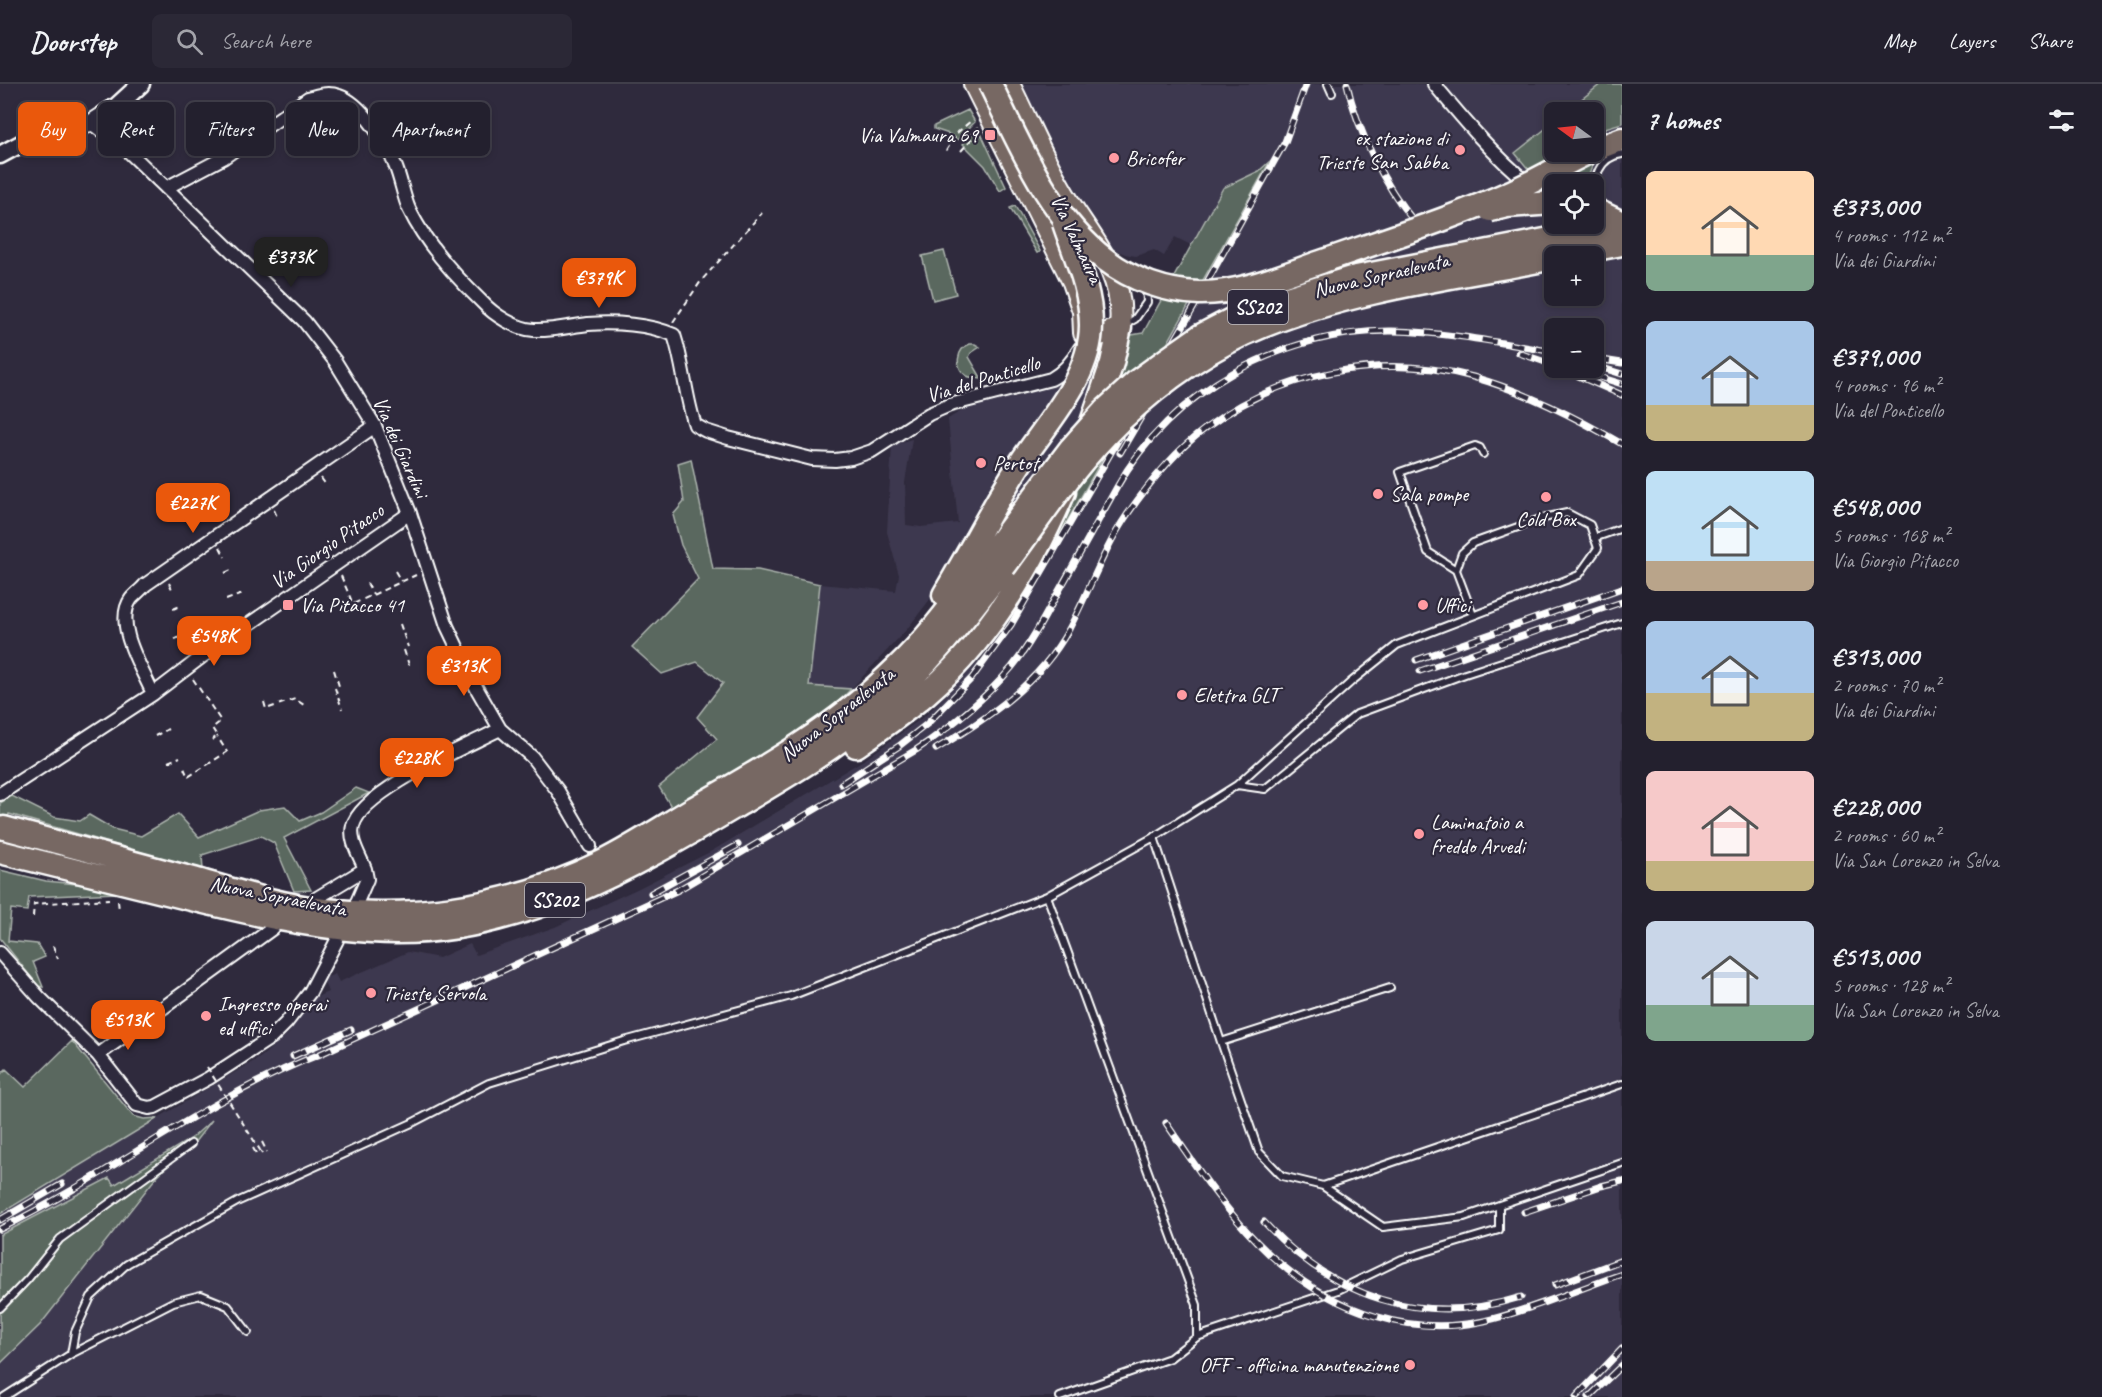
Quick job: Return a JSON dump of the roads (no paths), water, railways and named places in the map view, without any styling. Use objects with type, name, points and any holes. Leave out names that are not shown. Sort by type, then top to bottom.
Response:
[{"type":"highway","points":[[980,85],[1038,180],[1074,231],[1107,260],[1126,273],[1150,284],[1175,290],[1200,293],[1226,291],[1266,281],[1439,221],[1513,191],[1570,162]]},
{"type":"highway","points":[[1604,146],[1622,139]]},
{"type":"highway","points":[[1439,221],[1507,206],[1544,204]]},
{"type":"highway","points":[[989,555],[1004,488],[1072,388],[1090,340],[1091,323],[1087,290],[1060,213]]},
{"type":"highway","points":[[1604,215],[1622,224]]},
{"type":"highway","name":"Nuova Sopraelevata","points":[[0,852],[237,910],[314,926],[397,932],[459,927],[507,917],[590,885],[683,837],[798,770],[842,740],[876,712],[908,683],[941,647],[989,555],[1071,448],[1104,411],[1137,381],[1200,336],[1252,309],[1351,278],[1622,224]]},
{"type":"highway","name":"Nuova Sopraelevata","points":[[4,828],[259,897],[322,909],[376,913],[454,909],[519,895],[602,862],[788,754],[824,729],[922,624],[945,594],[989,555],[1119,423],[1145,399],[1209,353],[1261,327],[1355,296],[1544,260]]},
{"type":"highway","points":[[683,837],[737,814],[841,756],[892,721],[927,693],[962,658],[989,625],[1021,577],[1053,518],[1092,423],[1112,363],[1120,327]]},
{"type":"main road","points":[[0,155],[26,141],[91,123],[117,106],[141,84]]},
{"type":"main road","name":"Via Valmaura","points":[[1009,84],[1060,187],[1112,268],[1122,312],[1120,327]]},
{"type":"main road","name":"Via Valmaura","points":[[980,85],[1073,282],[1083,311],[1084,333]]},
{"type":"main road","points":[[1084,333],[1094,336],[1103,335],[1120,327]]},
{"type":"street","points":[[980,85],[988,89],[998,84]]},
{"type":"street","points":[[1434,84],[1459,115],[1518,175],[1544,196]]},
{"type":"street","name":"Via del Ponticello","points":[[166,188],[223,158],[308,98],[324,94],[340,96],[359,110],[386,145],[396,166],[409,208],[421,229],[460,278],[497,315],[533,330],[607,323],[674,335],[680,352],[690,411],[695,425],[717,435],[812,459],[851,458],[872,451],[929,414],[950,405],[1051,379],[1061,374],[1071,363],[1079,350],[1084,333]]},
{"type":"street","name":"Via dei Giardini","points":[[91,123],[129,152],[304,321],[335,361],[375,426],[410,513],[456,647],[477,689],[501,729],[532,757],[558,791],[590,846]]},
{"type":"street","points":[[1595,234],[1611,243],[1622,257]]},
{"type":"street","points":[[153,694],[127,635],[126,617],[130,601],[145,585],[375,426]]},
{"type":"street","name":"Via Giorgio Pitacco","points":[[0,794],[153,694],[410,513]]},
{"type":"street","points":[[357,902],[367,879],[353,840],[352,826],[358,814],[369,801],[388,787],[501,729]]},
{"type":"street","points":[[317,898],[365,869]]},
{"type":"street","points":[[98,1054],[273,928]]},
{"type":"street","points":[[0,952],[39,996],[98,1054],[137,1105],[149,1108],[155,1107],[209,1077],[272,1037],[310,992],[337,940]]},
{"type":"lane","points":[[1329,84],[1332,93]]},
{"type":"lane","points":[[1597,174],[1606,160],[1622,154]]},
{"type":"lane","points":[[1604,226],[1611,243]]},
{"type":"lane","points":[[1105,255],[1136,270],[1143,278],[1146,289],[1147,302],[1144,309],[1135,319],[1120,327]]},
{"type":"lane","points":[[1473,615],[1456,570],[1428,552],[1400,472],[1475,446],[1480,448],[1483,454]]},
{"type":"lane","points":[[71,1354],[76,1331],[91,1297],[127,1264],[239,1200],[412,1123],[489,1083],[624,1041],[791,996],[1047,896],[1154,837],[1237,785],[1351,682],[1397,645],[1579,575],[1598,548],[1590,525],[1567,513],[1543,518],[1473,543],[1462,553],[1456,570]]},
{"type":"lane","points":[[1594,538],[1622,528]]},
{"type":"lane","points":[[1237,785],[1265,789],[1357,714],[1465,674],[1622,623]]},
{"type":"lane","points":[[1154,837],[1259,1152],[1282,1176],[1323,1186],[1383,1227],[1464,1217],[1622,1163]]},
{"type":"lane","points":[[1047,896],[1197,1305],[1197,1337]]},
{"type":"lane","points":[[1221,1042],[1390,988]]},
{"type":"lane","points":[[1323,1186],[1622,1084]]},
{"type":"lane","points":[[0,1308],[28,1279],[60,1239],[191,1144]]},
{"type":"lane","points":[[1060,1397],[1170,1358],[1197,1337],[1338,1290],[1402,1259],[1499,1230],[1499,1205]]},
{"type":"lane","points":[[4,1397],[71,1354],[173,1302],[201,1295],[228,1306],[248,1332]]},
{"type":"railway","points":[[1208,280],[1285,142],[1306,84]]},
{"type":"railway","points":[[1347,84],[1357,119],[1373,156],[1392,191],[1414,221]]},
{"type":"railway","points":[[1175,340],[1197,302]]},
{"type":"railway","points":[[0,1229],[80,1186],[236,1093],[678,890],[929,741],[979,701],[1018,659],[1040,625],[1117,487],[1140,453],[1167,422],[1199,395],[1234,373],[1271,355],[1310,341],[1351,333],[1392,331],[1433,333],[1544,350]]},
{"type":"railway","points":[[1519,353],[1544,362]]},
{"type":"railway","points":[[1604,360],[1622,363]]},
{"type":"railway","points":[[936,749],[993,712],[1043,667],[1069,629],[1118,528],[1163,468],[1206,428],[1235,408],[1267,393],[1299,380],[1334,372],[1403,367],[1438,370],[1473,377],[1512,390],[1568,415],[1622,444]]},
{"type":"railway","points":[[1604,368],[1622,374]]},
{"type":"railway","points":[[1583,378],[1622,395]]},
{"type":"railway","points":[[1603,378],[1622,384]]},
{"type":"railway","points":[[1120,453],[1143,414]]},
{"type":"railway","points":[[841,784],[899,746],[927,724],[972,678],[1011,625],[1120,437]]},
{"type":"railway","points":[[1416,660],[1622,588]]},
{"type":"railway","points":[[1420,671],[1622,602]]},
{"type":"railway","points":[[651,893],[738,845]]},
{"type":"railway","points":[[293,1056],[351,1030]]},
{"type":"railway","points":[[1166,1123],[1208,1184],[1254,1239],[1308,1285],[1340,1302],[1375,1316],[1402,1323],[1429,1326],[1470,1324],[1518,1312],[1622,1274]]},
{"type":"railway","points":[[1524,1212],[1622,1181]]},
{"type":"railway","points":[[0,1220],[62,1184]]},
{"type":"railway","points":[[1264,1222],[1291,1248],[1319,1270],[1349,1287],[1381,1299],[1414,1307],[1448,1309],[1484,1306],[1521,1297]]},
{"type":"railway","points":[[1555,1285],[1622,1260]]},
{"type":"railway","points":[[1576,1397],[1622,1349]]},
{"type":"railway","points":[[1589,1397],[1622,1365]]},
{"type":"place","name":"Via Valmaura 69","points":[[990,135]]},
{"type":"place","name":"ex stazione di Trieste San Sabba","points":[[1460,150]]},
{"type":"place","name":"Bricofer","points":[[1114,158]]},
{"type":"place","name":"Pertot","points":[[981,463]]},
{"type":"place","name":"Sala pompe","points":[[1378,494]]},
{"type":"place","name":"Cold Box","points":[[1546,497]]},
{"type":"place","name":"Via Pitacco 41","points":[[288,605]]},
{"type":"place","name":"Uffici","points":[[1423,605]]},
{"type":"place","name":"Elettra GLT","points":[[1182,695]]},
{"type":"place","name":"Laminatoio a freddo Arvedi","points":[[1419,834]]},
{"type":"place","name":"Trieste Servola","points":[[371,993]]},
{"type":"place","name":"Ingresso operai ed uffici","points":[[206,1016]]},
{"type":"place","name":"OFF - officina manutenzione","points":[[1410,1365]]}]
